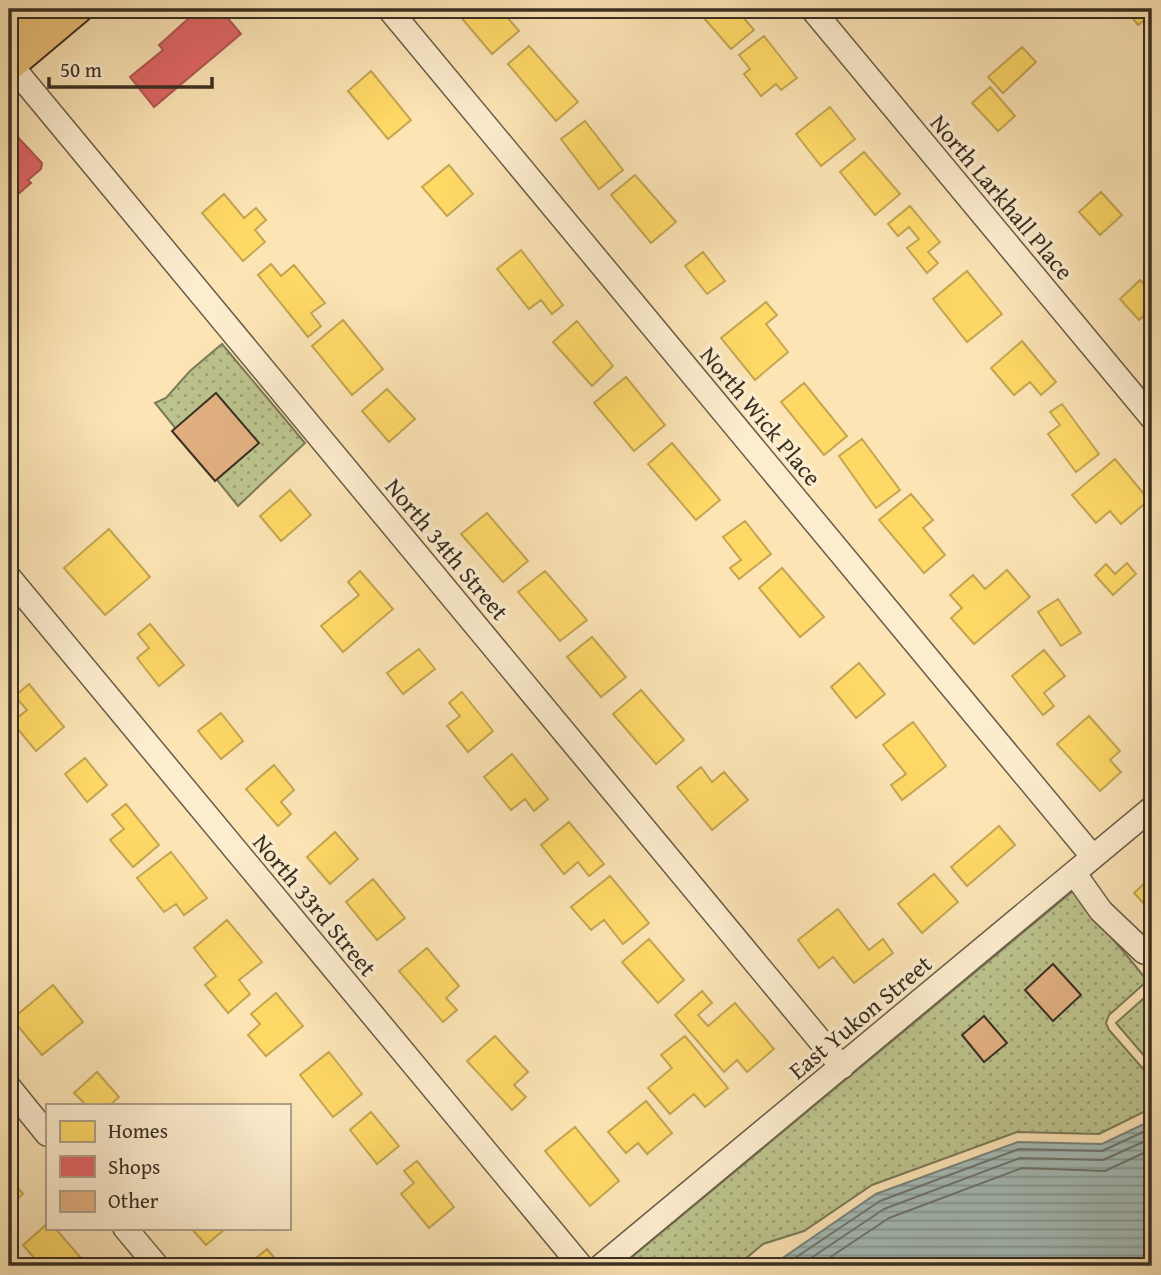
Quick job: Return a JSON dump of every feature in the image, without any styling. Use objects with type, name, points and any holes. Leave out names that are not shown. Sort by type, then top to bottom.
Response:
[{"type":"main road","points":[[10,66],[28,28],[42,9]]},
{"type":"main road","points":[[10,66],[78,9]]},
{"type":"street","name":"North Wick Place","points":[[389,9],[1093,857]]},
{"type":"street","name":"North Larkhall Place","points":[[812,9],[1152,418]]},
{"type":"street","name":"North 34th Street","points":[[10,66],[842,1067]]},
{"type":"street","name":"North 33rd Street","points":[[9,577],[580,1266]]},
{"type":"street","name":"East Yukon Street","points":[[601,1266],[1152,808]]},
{"type":"street","points":[[1074,873],[1101,911],[1144,952],[1152,953]]},
{"type":"street","points":[[9,1087],[46,1133]]},
{"type":"street","points":[[127,1230],[156,1266]]},
{"type":"green space","points":[[222,344],[305,443],[238,506],[155,403],[166,398],[190,371]]},
{"type":"green space","points":[[1073,891],[1147,981],[1109,1015],[1106,1023],[1109,1030],[1152,1079],[1152,1108],[1099,1134],[1017,1132],[872,1185],[804,1231],[763,1244],[737,1266],[621,1266]]},
{"type":"green space","points":[[1152,991],[1152,1065],[1116,1023]]},
{"type":"water","points":[[1152,1120],[1152,1266],[771,1266],[876,1194],[1018,1142],[1102,1144]]},
{"type":"building: Homes","points":[[454,9],[500,9],[519,31],[492,54]]},
{"type":"building: Homes","points":[[696,9],[736,9],[754,30],[731,49]]},
{"type":"building: Homes","points":[[1126,9],[1152,9],[1152,14],[1138,25]]},
{"type":"building: Homes","points":[[764,36],[797,78],[781,90],[776,84],[761,96],[744,74],[750,69],[739,55]]},
{"type":"building: Homes","points":[[529,46],[578,102],[556,121],[508,64]]},
{"type":"building: Homes","points":[[1022,47],[1036,62],[1003,93],[988,77]]},
{"type":"building: Homes","points":[[371,71],[411,120],[388,139],[348,91]]},
{"type":"building: Homes","points":[[990,87],[1015,116],[998,131],[972,103]]},
{"type":"building: Homes","points":[[830,107],[855,139],[821,166],[796,134]]},
{"type":"building: Homes","points":[[585,121],[623,170],[599,189],[561,139]]},
{"type":"building: Homes","points":[[864,152],[900,194],[875,215],[840,172]]},
{"type":"building: Homes","points":[[449,165],[473,194],[447,216],[422,187]]},
{"type":"building: Homes","points":[[635,175],[676,222],[651,243],[611,195]]},
{"type":"building: Homes","points":[[1101,192],[1122,215],[1100,235],[1079,212]]},
{"type":"building: Homes","points":[[224,194],[244,218],[256,208],[266,220],[255,230],[265,242],[243,261],[202,213]]},
{"type":"building: Homes","points":[[910,206],[940,242],[928,252],[938,263],[927,273],[907,248],[919,239],[909,227],[898,236],[888,224]]},
{"type":"building: Homes","points":[[521,250],[563,305],[552,314],[541,300],[529,309],[497,269]]},
{"type":"building: Homes","points":[[703,252],[725,281],[707,294],[685,266]]},
{"type":"building: Homes","points":[[271,264],[281,276],[294,265],[325,303],[311,313],[321,326],[308,337],[258,275]]},
{"type":"building: Homes","points":[[967,271],[1002,314],[967,342],[933,299]]},
{"type":"building: Homes","points":[[1140,280],[1152,293],[1152,308],[1139,320],[1120,299]]},
{"type":"building: Homes","points":[[766,302],[777,315],[766,324],[788,352],[755,380],[721,338]]},
{"type":"building: Homes","points":[[343,320],[383,369],[352,395],[312,346]]},
{"type":"building: Homes","points":[[577,321],[613,366],[592,386],[553,342]]},
{"type":"building: Homes","points":[[1022,341],[1056,382],[1041,395],[1030,382],[1014,395],[991,368]]},
{"type":"building: Homes","points":[[626,377],[665,425],[634,451],[594,403]]},
{"type":"building: Homes","points":[[804,383],[847,436],[824,455],[781,402]]},
{"type":"building: Homes","points":[[387,389],[415,419],[389,442],[362,411]]},
{"type":"building: Homes","points":[[1062,404],[1099,454],[1076,472],[1048,434],[1060,425],[1050,412]]},
{"type":"building: Homes","points":[[862,439],[900,490],[876,508],[839,456]]},
{"type":"building: Homes","points":[[672,443],[720,500],[696,520],[648,464]]},
{"type":"building: Homes","points":[[1115,459],[1149,500],[1121,524],[1110,511],[1096,523],[1072,495]]},
{"type":"building: Homes","points":[[290,490],[311,515],[281,541],[260,516]]},
{"type":"building: Homes","points":[[911,494],[933,520],[923,528],[945,555],[924,573],[879,520]]},
{"type":"building: Homes","points":[[487,513],[528,561],[503,582],[461,534]]},
{"type":"building: Homes","points":[[745,521],[771,554],[739,579],[730,568],[741,560],[723,537]]},
{"type":"building: Homes","points":[[109,529],[150,577],[105,615],[64,568]]},
{"type":"building: Homes","points":[[1127,563],[1136,574],[1113,595],[1095,575],[1106,564],[1115,574]]},
{"type":"building: Homes","points":[[782,568],[824,617],[800,637],[759,588]]},
{"type":"building: Homes","points":[[1007,570],[1030,597],[974,644],[951,618],[962,608],[950,595],[973,575],[985,589]]},
{"type":"building: Homes","points":[[360,571],[393,609],[343,652],[321,626],[359,595],[348,582]]},
{"type":"building: Homes","points":[[545,571],[587,620],[560,641],[518,592]]},
{"type":"building: Homes","points":[[1058,599],[1081,633],[1061,646],[1038,612]]},
{"type":"building: Homes","points":[[150,624],[184,665],[159,686],[137,658],[149,648],[138,634]]},
{"type":"building: Homes","points":[[592,637],[626,677],[601,697],[567,657]]},
{"type":"building: Homes","points":[[419,649],[435,669],[403,694],[387,673]]},
{"type":"building: Homes","points":[[1044,650],[1065,676],[1044,693],[1054,706],[1043,715],[1012,676]]},
{"type":"building: Homes","points":[[859,663],[885,694],[856,718],[831,687]]},
{"type":"building: Homes","points":[[29,684],[64,727],[36,751],[12,722],[27,710],[15,696]]},
{"type":"building: Homes","points":[[641,690],[684,740],[656,764],[613,714]]},
{"type":"building: Homes","points":[[462,692],[493,731],[468,752],[447,726],[460,716],[449,703]]},
{"type":"building: Homes","points":[[221,713],[243,741],[221,759],[198,731]]},
{"type":"building: Homes","points":[[1089,716],[1120,751],[1110,760],[1121,772],[1100,791],[1057,744]]},
{"type":"building: Homes","points":[[913,722],[946,766],[902,800],[891,785],[906,774],[883,745]]},
{"type":"building: Homes","points":[[512,754],[548,799],[534,811],[525,799],[511,810],[484,777]]},
{"type":"building: Homes","points":[[85,758],[107,785],[87,802],[65,774]]},
{"type":"building: Homes","points":[[274,765],[294,790],[281,802],[291,814],[278,826],[246,789]]},
{"type":"building: Homes","points":[[701,767],[712,782],[724,772],[748,800],[712,830],[677,787]]},
{"type":"building: Homes","points":[[126,804],[159,845],[133,867],[110,840],[124,829],[112,815]]},
{"type":"building: Homes","points":[[569,822],[604,864],[589,876],[578,862],[564,874],[541,845]]},
{"type":"building: Homes","points":[[999,826],[1015,845],[967,886],[951,867]]},
{"type":"building: Homes","points":[[335,832],[358,859],[330,884],[307,857]]},
{"type":"building: Homes","points":[[171,852],[207,898],[184,915],[176,904],[164,912],[137,878]]},
{"type":"building: Homes","points":[[934,874],[958,902],[922,933],[898,904]]},
{"type":"building: Homes","points":[[610,876],[649,923],[623,944],[604,920],[591,930],[571,907]]},
{"type":"building: Homes","points":[[1152,876],[1152,901],[1146,906],[1134,893]]},
{"type":"building: Homes","points":[[373,879],[405,918],[377,940],[346,902]]},
{"type":"building: Homes","points":[[838,909],[869,950],[883,939],[893,953],[854,983],[833,957],[819,968],[798,940]]},
{"type":"building: Homes","points":[[227,920],[262,962],[239,980],[250,994],[228,1013],[205,985],[216,976],[194,948]]},
{"type":"building: Homes","points":[[649,939],[684,980],[658,1003],[622,962]]},
{"type":"building: Homes","points":[[427,948],[459,986],[446,998],[457,1010],[443,1022],[399,971]]},
{"type":"building: Homes","points":[[53,985],[83,1022],[42,1055],[12,1019]]},
{"type":"building: Homes","points":[[702,991],[712,1003],[698,1015],[708,1026],[735,1003],[774,1049],[747,1072],[737,1060],[724,1072],[675,1015]]},
{"type":"building: Homes","points":[[276,993],[303,1026],[266,1056],[248,1035],[260,1024],[251,1014]]},
{"type":"building: Homes","points":[[495,1036],[528,1072],[514,1085],[526,1097],[512,1110],[467,1061]]},
{"type":"building: Homes","points":[[685,1036],[728,1088],[705,1107],[694,1094],[670,1114],[648,1088],[672,1068],[661,1055]]},
{"type":"building: Homes","points":[[329,1052],[362,1094],[333,1117],[300,1075]]},
{"type":"building: Homes","points":[[97,1072],[119,1097],[111,1104],[85,1104],[74,1093]]},
{"type":"building: Homes","points":[[646,1101],[672,1133],[647,1154],[638,1143],[626,1153],[608,1132]]},
{"type":"building: Homes","points":[[371,1112],[399,1146],[377,1164],[350,1130]]},
{"type":"building: Homes","points":[[575,1127],[619,1181],[590,1206],[545,1151]]},
{"type":"building: Homes","points":[[417,1161],[454,1207],[429,1228],[401,1194],[414,1183],[404,1171]]},
{"type":"building: Homes","points":[[9,1177],[23,1194],[9,1206]]},
{"type":"building: Homes","points":[[46,1225],[46,1230],[57,1230],[80,1257],[70,1266],[41,1266],[23,1245]]},
{"type":"building: Homes","points":[[193,1230],[224,1230],[206,1245]]},
{"type":"building: Homes","points":[[267,1249],[281,1266],[246,1266]]},
{"type":"building: Shops","points":[[199,9],[220,9],[241,34],[154,107],[130,77],[163,50],[159,45]]},
{"type":"building: Shops","points":[[13,132],[42,163],[41,169],[28,180],[31,183],[9,202],[9,136]]},
{"type":"building: Other","points":[[216,393],[259,443],[215,481],[172,431]]},
{"type":"building: Other","points":[[1053,964],[1081,995],[1053,1021],[1025,990]]},
{"type":"building: Other","points":[[984,1016],[1007,1043],[984,1062],[962,1035]]}]
